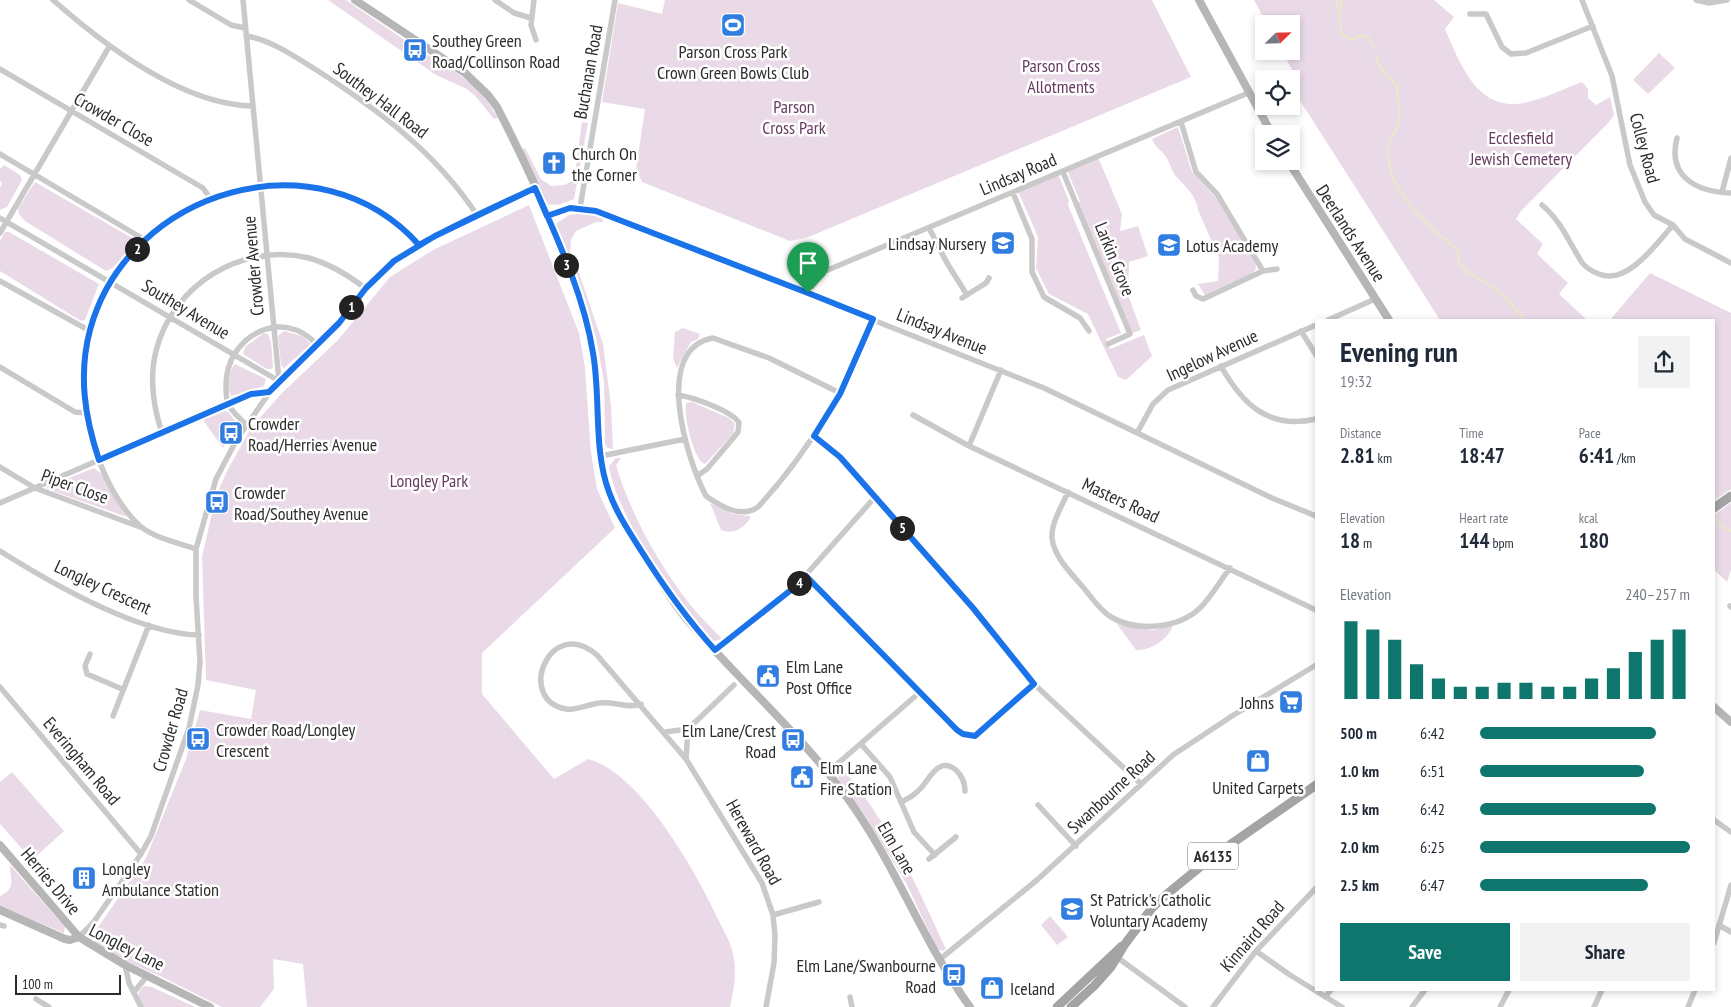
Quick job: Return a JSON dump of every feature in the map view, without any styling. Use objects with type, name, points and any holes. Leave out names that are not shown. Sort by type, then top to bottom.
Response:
[{"type":"main road","points":[[1715,507],[1731,496]]},
{"type":"main road","name":"A6135","points":[[1071,1007],[1094,986],[1152,908],[1187,876],[1315,786]]},
{"type":"main road","name":"A6135","points":[[1056,1007],[1115,956]]},
{"type":"street","points":[[54,0],[109,47],[175,84],[202,97],[234,105],[253,106]]},
{"type":"street","points":[[189,0],[231,25],[245,28]]},
{"type":"street","name":"Crowder Avenue","points":[[243,0],[279,381]]},
{"type":"street","name":"Elm Lane","points":[[355,0],[450,62],[478,84],[497,107],[547,216],[588,331],[596,375],[601,456],[608,491],[624,522],[673,600],[715,650],[828,772],[849,799],[886,856],[939,960],[970,1007]]},
{"type":"street","points":[[495,0],[514,13],[531,18]]},
{"type":"street","points":[[534,0],[531,18],[536,40]]},
{"type":"street","name":"Buchanan Road","points":[[580,208],[615,0]]},
{"type":"street","points":[[1199,0],[1267,125]]},
{"type":"street","name":"Colley Road","points":[[1582,0],[1612,76],[1630,166],[1637,185],[1654,215],[1673,224],[1685,240],[1731,262]]},
{"type":"street","points":[[1696,0],[1709,3],[1727,0]]},
{"type":"street","points":[[1470,14],[1486,14],[1502,47],[1511,54],[1526,53],[1593,26]]},
{"type":"street","name":"Southey Hall Road","points":[[246,36],[257,39],[302,61],[383,115],[407,134],[445,172],[477,215]]},
{"type":"street","points":[[0,233],[109,47]]},
{"type":"street","name":"Crowder Close","points":[[0,69],[203,188],[210,198]]},
{"type":"street","name":"Lindsay Road","points":[[808,293],[824,272],[1248,93]]},
{"type":"street","points":[[1181,122],[1196,172],[1218,194],[1263,272]]},
{"type":"street","points":[[1677,138],[1676,162],[1686,179],[1693,186],[1731,192]]},
{"type":"street","points":[[0,154],[145,240]]},
{"type":"street","points":[[1722,192],[1731,158]]},
{"type":"street","name":"Deerlands Avenue","points":[[1294,170],[1388,319]]},
{"type":"street","name":"Larkin Grove","points":[[1063,172],[1130,334],[1108,344]]},
{"type":"street","points":[[142,528],[122,504],[99,460],[85,412],[83,385],[90,331],[102,298],[145,240],[177,215],[210,198],[260,186],[293,186],[352,198],[395,222],[419,245]]},
{"type":"street","name":"Crowder Road","points":[[78,937],[93,923],[141,854],[158,819],[193,714],[198,685],[199,635],[196,596],[196,549],[216,479],[246,424],[269,392],[339,323],[380,273],[419,245],[535,188]]},
{"type":"street","points":[[1013,193],[1032,240],[1032,272],[1044,297],[1080,318],[1089,331]]},
{"type":"street","points":[[1542,205],[1562,225],[1587,268],[1603,276],[1620,275],[1628,271],[1652,250],[1673,224]]},
{"type":"street","name":"Lindsay Avenue","points":[[547,216],[570,208],[580,208],[609,215],[1002,370],[1272,498],[1315,516]]},
{"type":"street","name":"Southey Avenue","points":[[0,218],[279,381]]},
{"type":"street","points":[[929,228],[964,297],[989,278]]},
{"type":"street","points":[[162,433],[152,393],[156,351],[171,317],[193,289],[210,275],[241,260],[266,254],[310,259],[338,269],[366,288]]},
{"type":"street","points":[[1192,290],[1196,296],[1203,299],[1263,272],[1277,269]]},
{"type":"street","points":[[0,281],[90,331]]},
{"type":"street","points":[[1330,319],[1375,299]]},
{"type":"street","points":[[840,394],[769,358],[713,338],[701,341],[689,352],[678,379],[678,395],[685,439],[706,496],[734,511],[754,510],[764,502],[814,436],[840,394],[873,319]]},
{"type":"street","name":"Ingelow Avenue","points":[[1137,433],[1153,404],[1168,390],[1315,325]]},
{"type":"street","points":[[246,424],[228,404],[226,380],[233,355],[249,337],[261,330],[284,327],[309,336],[318,345]]},
{"type":"street","points":[[1301,331],[1315,353]]},
{"type":"street","points":[[1221,366],[1238,394],[1259,412],[1284,420],[1315,419]]},
{"type":"street","points":[[0,368],[75,412],[85,412]]},
{"type":"street","points":[[969,446],[1002,370]]},
{"type":"street","points":[[0,503],[251,394],[269,392]]},
{"type":"street","points":[[678,395],[690,397],[733,416],[738,424],[738,432],[734,438],[707,469],[698,476]]},
{"type":"street","name":"Masters Road","points":[[913,415],[969,446],[1315,610]]},
{"type":"street","points":[[814,436],[840,457],[973,608],[1034,684],[1140,783]]},
{"type":"street","points":[[601,456],[685,439]]},
{"type":"street","name":"Piper Close","points":[[0,467],[35,488],[196,549]]},
{"type":"street","points":[[1068,492],[1053,528],[1052,539],[1056,552],[1100,607],[1110,616],[1140,626],[1152,626],[1181,620],[1200,608],[1230,568]]},
{"type":"street","points":[[715,650],[796,586],[875,497]]},
{"type":"street","name":"Longley Crescent","points":[[0,550],[69,590],[149,625],[170,632],[199,635]]},
{"type":"street","points":[[806,576],[919,693],[963,734],[975,736],[1034,684]]},
{"type":"street","points":[[113,716],[122,689],[149,625]]},
{"type":"street","name":"Hereward Road","points":[[641,704],[632,706],[600,703],[572,710],[563,709],[546,696],[541,682],[542,666],[551,653],[558,649],[571,644],[585,646],[597,655],[641,704],[686,759],[753,865],[768,898],[772,915],[775,948],[766,1007]]},
{"type":"street","points":[[90,654],[85,666],[87,674],[122,689]]},
{"type":"street","name":"Swanbourne Road","points":[[939,960],[1076,846],[1140,783],[1187,744],[1315,666]]},
{"type":"street","points":[[665,732],[688,729],[734,685]]},
{"type":"street","name":"Everingham Road","points":[[0,687],[141,854]]},
{"type":"street","points":[[828,772],[919,693]]},
{"type":"street","points":[[1715,708],[1731,722]]},
{"type":"street","points":[[686,759],[688,729]]},
{"type":"street","points":[[861,744],[890,777],[914,832],[932,857],[956,837]]},
{"type":"street","points":[[902,802],[915,794],[931,773],[943,766],[949,766],[959,774],[966,791]]},
{"type":"street","points":[[1038,805],[1076,846]]},
{"type":"street","points":[[1715,821],[1731,832]]},
{"type":"street","name":"Herries Drive","points":[[0,845],[78,937]]},
{"type":"street","points":[[1715,939],[1731,885]]},
{"type":"street","name":"Kinnaird Road","points":[[1213,1007],[1256,951],[1315,889]]},
{"type":"street","points":[[772,915],[819,902]]},
{"type":"street","name":"Longley Lane","points":[[0,910],[66,939],[70,940],[78,937],[125,965],[210,1007]]},
{"type":"street","points":[[1719,925],[1731,932]]},
{"type":"street","points":[[1256,951],[1315,990]]},
{"type":"street","points":[[1115,956],[1185,1007]]},
{"type":"street","points":[[125,965],[141,1007]]},
{"type":"street","points":[[134,992],[148,975]]},
{"type":"street","points":[[1316,991],[1342,1007]]},
{"type":"street","points":[[1325,997],[1330,991]]},
{"type":"street","points":[[1412,1007],[1423,991]]},
{"type":"street","points":[[1500,1007],[1508,991]]},
{"type":"street","points":[[1594,1007],[1602,991]]},
{"type":"street","points":[[1688,1007],[1695,991]]},
{"type":"street","points":[[850,997],[852,1007]]},
{"type":"street","points":[[36,999],[50,1007]]},
{"type":"green space","points":[[328,0],[346,0],[422,52],[446,64],[482,93],[498,118],[494,119],[467,89],[436,75]]},
{"type":"green space","name":"Parson Cross Park","points":[[665,0],[1152,0],[1191,77],[806,238],[790,241],[642,182],[636,169],[645,109],[602,102],[618,3],[662,14]]},
{"type":"green space","name":"Ecclesfield Jewish Cemetery","points":[[1254,0],[1434,0],[1454,17],[1445,29],[1464,70],[1482,93],[1494,100],[1508,104],[1524,103],[1582,82],[1588,89],[1588,98],[1596,105],[1610,97],[1614,115],[1610,121],[1521,211],[1516,219],[1543,244],[1537,254],[1568,283],[1559,294],[1586,319],[1439,319],[1300,101],[1300,70],[1292,70],[1287,60],[1300,60],[1300,15],[1262,15]]},
{"type":"green space","points":[[1659,53],[1675,68],[1648,94],[1633,80]]},
{"type":"green space","points":[[582,122],[588,123],[574,199],[559,205],[542,204],[518,151],[525,148],[541,179],[551,186],[564,185],[574,180]]},
{"type":"green space","points":[[1178,127],[1192,172],[1216,198],[1255,261],[1256,268],[1253,273],[1205,295],[1198,284],[1218,281],[1219,258],[1195,199],[1172,171],[1164,154],[1152,139]]},
{"type":"green space","points":[[1098,157],[1122,214],[1120,231],[1138,226],[1148,256],[1129,262],[1128,295],[1141,330],[1130,334],[1076,203],[1080,201],[1067,170]]},
{"type":"green space","points":[[4,165],[20,175],[22,180],[7,207],[0,210],[0,188],[2,183],[0,181],[0,169]]},
{"type":"green space","points":[[1058,174],[1069,201],[1068,205],[1121,333],[1106,339],[1110,349],[1144,335],[1152,356],[1126,380],[1118,377],[1088,314],[1049,294],[1036,268],[1038,237],[1018,191]]},
{"type":"green space","points":[[35,182],[132,238],[130,247],[119,262],[106,271],[25,221],[19,214],[18,208]]},
{"type":"green space","name":"Longley Park","points":[[529,205],[579,333],[585,368],[591,453],[597,489],[615,528],[482,653],[482,694],[554,779],[588,759],[608,768],[628,783],[647,803],[665,827],[696,876],[729,941],[735,967],[734,988],[730,1007],[307,1007],[303,964],[273,959],[274,989],[260,1007],[222,1007],[158,975],[95,948],[94,933],[146,858],[186,759],[200,710],[251,719],[256,690],[206,680],[202,557],[216,496],[228,469],[251,428],[282,393],[338,340],[390,277],[433,250]]},
{"type":"green space","points":[[597,212],[603,214],[603,222],[596,222],[576,231],[571,240],[570,254],[568,255],[557,229],[557,223],[569,215]]},
{"type":"green space","points":[[5,232],[9,232],[99,284],[85,320],[81,321],[0,271],[0,241]]},
{"type":"green space","points":[[575,261],[603,344],[611,406],[613,449],[607,448],[605,444],[604,382],[596,337],[571,262]]},
{"type":"green space","points":[[1650,273],[1731,313],[1731,489],[1715,500],[1715,319],[1611,319]]},
{"type":"green space","points":[[683,328],[700,334],[698,339],[691,342],[677,368],[673,358],[675,332]]},
{"type":"green space","points":[[284,331],[302,336],[310,343],[284,368],[281,365],[278,336]]},
{"type":"green space","points":[[264,333],[268,334],[271,342],[273,367],[271,369],[267,369],[243,354],[245,347]]},
{"type":"green space","points":[[235,364],[266,379],[264,386],[231,396],[229,380]]},
{"type":"green space","points":[[692,402],[729,418],[735,424],[733,434],[705,464],[701,461],[693,447],[688,427],[686,403]]},
{"type":"green space","points":[[224,411],[228,412],[238,424],[223,448],[203,420]]},
{"type":"green space","points":[[616,458],[621,458],[616,465],[622,483],[637,519],[655,553],[688,602],[722,639],[714,641],[699,627],[650,559],[635,533],[614,485],[609,466]]},
{"type":"green space","points":[[94,468],[102,474],[127,517],[47,489],[47,487]]},
{"type":"green space","points":[[710,503],[733,514],[750,516],[750,519],[737,530],[730,532],[721,530]]},
{"type":"green space","points":[[1731,503],[1731,570],[1727,582],[1715,571],[1715,514]]},
{"type":"green space","points":[[1117,624],[1153,630],[1173,625],[1168,635],[1158,643],[1141,650],[1136,650]]},
{"type":"green space","points":[[841,767],[858,787],[887,831],[912,877],[946,949],[942,951],[937,948],[906,883],[864,814],[838,778],[836,773]]},
{"type":"green space","points":[[12,772],[64,831],[32,860],[0,824],[0,782]]},
{"type":"green space","points":[[10,865],[65,927],[64,933],[0,906],[0,896],[9,890],[11,886]]},
{"type":"green space","points":[[1050,916],[1068,937],[1057,945],[1041,925]]},
{"type":"green space","points":[[144,986],[152,987],[195,1007],[142,1007],[138,996]]},
{"type":"waterway","points":[[1337,0],[1338,10]]},
{"type":"waterway","points":[[1342,0],[1339,17],[1342,35],[1354,40],[1359,35],[1368,37],[1374,49]]},
{"type":"waterway","points":[[1377,55],[1376,59],[1384,73],[1397,86],[1399,121],[1389,143],[1388,150],[1390,165],[1402,194],[1412,208],[1459,251],[1459,263],[1471,274],[1497,290],[1525,319]]},
{"type":"waterway","points":[[1716,519],[1723,527],[1731,531]]},
{"type":"place","name":"Parson Cross Park Crown Green Bowls Club","points":[[733,25]]},
{"type":"place","name":"Southey Green Road/Collinson Road","points":[[415,50]]},
{"type":"place","name":"Church On the Corner","points":[[554,163]]},
{"type":"place","name":"Lindsay Nursery","points":[[1003,243]]},
{"type":"place","name":"Lotus Academy","points":[[1169,245]]},
{"type":"place","name":"Crowder Road/Herries Avenue","points":[[231,433]]},
{"type":"place","name":"Crowder Road/Southey Avenue","points":[[217,502]]},
{"type":"place","name":"Elm Lane Post Office","points":[[768,676]]},
{"type":"place","name":"Johns","points":[[1291,702]]},
{"type":"place","name":"Crowder Road/Longley Crescent","points":[[198,739]]},
{"type":"place","name":"Elm Lane/Crest Road","points":[[793,740]]},
{"type":"place","name":"United Carpets","points":[[1258,761]]},
{"type":"place","name":"Elm Lane Fire Station","points":[[802,777]]},
{"type":"place","name":"Longley Ambulance Station","points":[[84,878]]},
{"type":"place","name":"St Patrick's Catholic Voluntary Academy","points":[[1072,909]]},
{"type":"place","name":"Elm Lane/Swanbourne Road","points":[[954,975]]},
{"type":"place","name":"Iceland","points":[[992,988]]},
{"type":"route","points":[[808,293],[596,211],[570,208],[547,216],[535,188],[435,236],[394,261],[366,288],[339,323],[269,392],[251,394],[99,460],[85,412],[84,361],[90,331],[102,298],[124,265],[145,240],[188,208],[228,192],[260,186],[275,185],[311,188],[352,198],[366,205],[395,222],[419,245],[435,236],[477,215],[535,188],[571,277],[588,331],[596,375],[601,456],[608,491],[624,522],[673,600],[688,620],[715,650],[806,576],[957,730],[968,736],[975,736],[1034,684],[973,608],[840,457],[814,436],[840,394],[860,353],[873,319],[808,293]]},
{"type":"park label","name":"Parson Cross Allotments","points":[[1061,75]]}]
